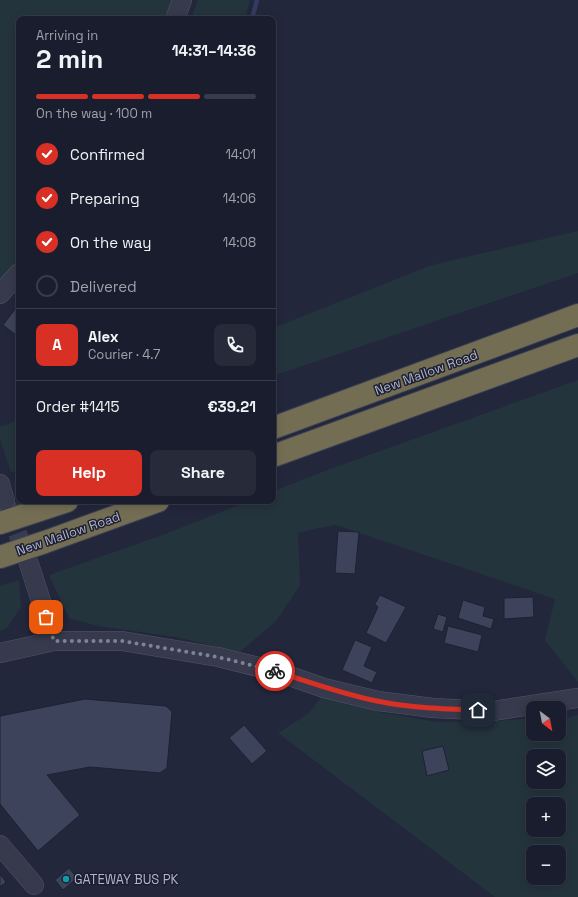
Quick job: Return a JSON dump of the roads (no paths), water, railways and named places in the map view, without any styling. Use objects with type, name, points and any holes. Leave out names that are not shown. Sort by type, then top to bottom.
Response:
[{"type":"highway","name":"New Mallow Road","points":[[276,427],[578,315]]},
{"type":"highway","name":"New Mallow Road","points":[[276,455],[578,345]]},
{"type":"highway","points":[[2,500],[16,500]]},
{"type":"highway","points":[[0,523],[58,504]]},
{"type":"highway","name":"New Mallow Road","points":[[0,557],[52,540],[150,504]]},
{"type":"street","points":[[176,16],[182,0]]},
{"type":"street","points":[[0,294],[16,277]]},
{"type":"street","points":[[29,564],[54,641]]},
{"type":"street","points":[[0,653],[54,641],[122,641],[211,656],[275,671],[324,688],[378,701],[433,708],[493,710],[578,698]]},
{"type":"street","points":[[0,845],[34,885]]},
{"type":"waterway","points":[[253,16],[257,0]]},
{"type":"tunnel","points":[[7,506],[29,563]]},
{"type":"place","name":"GATEWAY BUS PK","points":[[66,879]]}]
